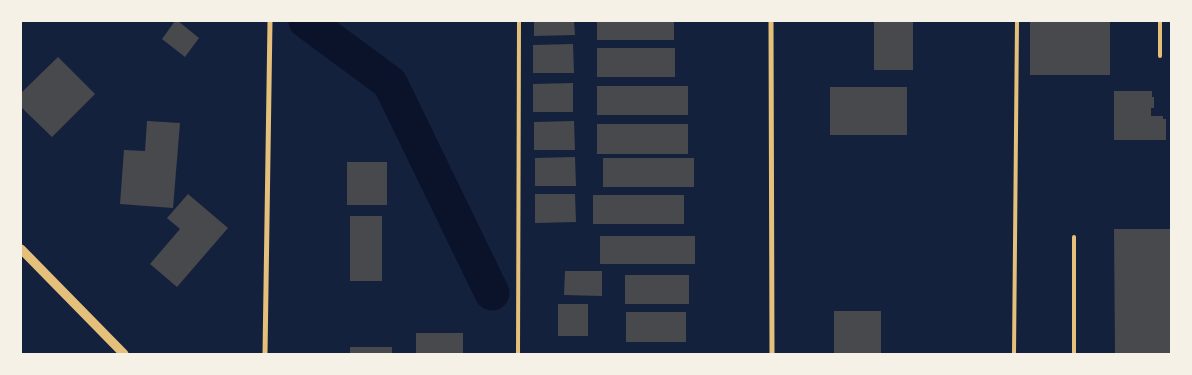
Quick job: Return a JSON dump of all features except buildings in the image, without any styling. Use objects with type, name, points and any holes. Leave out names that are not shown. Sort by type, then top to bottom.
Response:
[{"type":"street","points":[[265,354],[270,21]]},
{"type":"street","points":[[771,21],[772,354]]},
{"type":"street","points":[[21,249],[124,354]]},
{"type":"lane","points":[[518,354],[519,21]]},
{"type":"lane","points":[[1014,354],[1017,21]]},
{"type":"lane","points":[[1160,21],[1160,56]]},
{"type":"lane","points":[[1074,237],[1074,354]]},
{"type":"waterway","points":[[306,21],[390,83],[492,293]]}]
